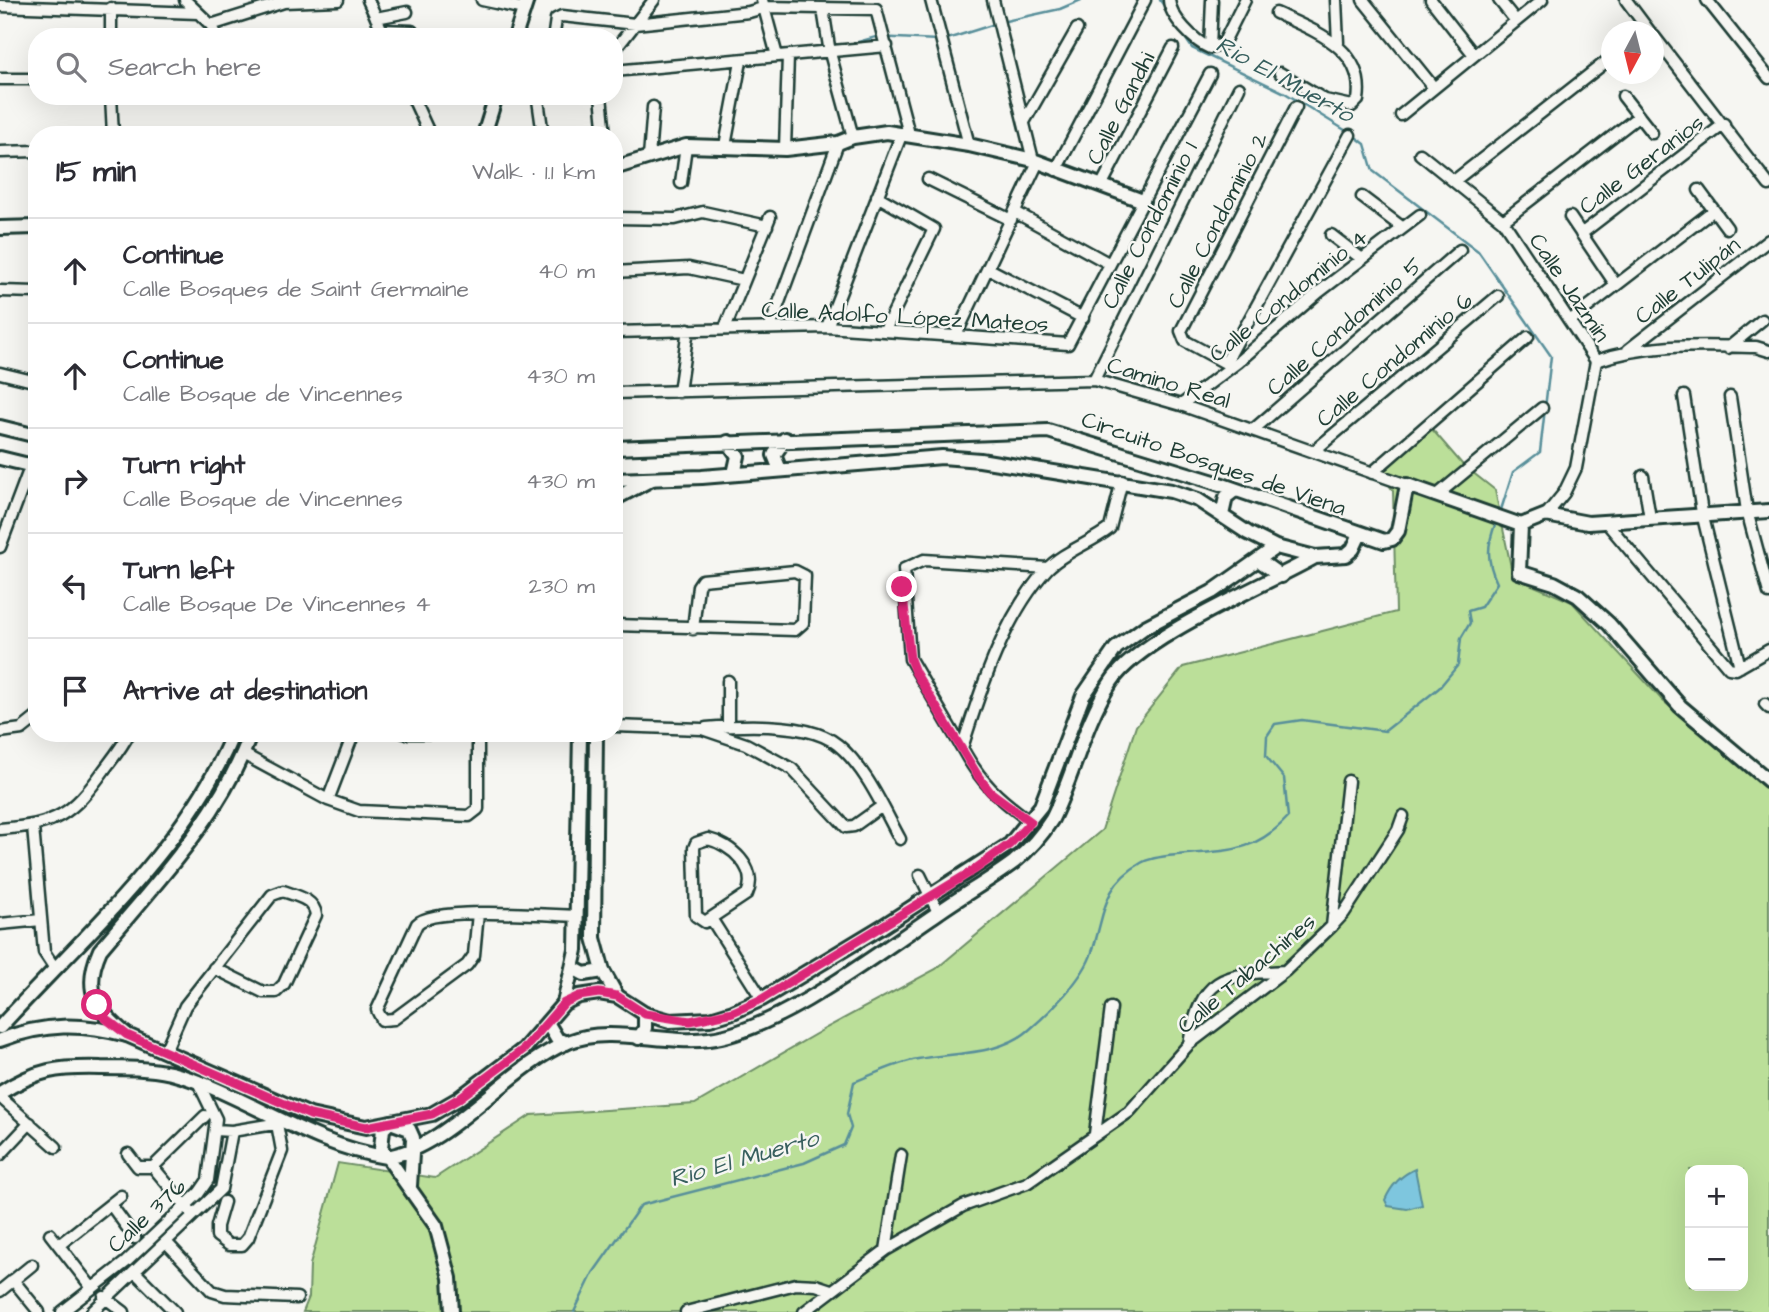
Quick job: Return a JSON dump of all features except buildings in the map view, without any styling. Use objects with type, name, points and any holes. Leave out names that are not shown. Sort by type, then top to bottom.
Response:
[{"type":"main road","points":[[518,28],[525,4]]},
{"type":"main road","points":[[486,126],[490,105]]},
{"type":"main road","points":[[623,165],[686,146],[785,149],[838,143],[853,137],[905,134],[970,145],[1036,161],[1143,201]]},
{"type":"main road","points":[[0,228],[28,227]]},
{"type":"main road","points":[[0,427],[28,434]]},
{"type":"main road","name":"Circuito Bosques de Viena","points":[[623,448],[785,439],[1048,431],[1211,481],[1360,534],[1353,549],[1346,555],[1315,557],[1276,548],[1198,500],[1122,481],[942,457],[734,474],[623,480]]},
{"type":"main road","points":[[780,470],[774,455],[785,439]]},
{"type":"main road","points":[[728,442],[738,456],[734,474]]},
{"type":"main road","points":[[0,458],[28,465]]},
{"type":"main road","points":[[623,494],[652,479]]},
{"type":"main road","points":[[1198,500],[1212,492],[1211,481]]},
{"type":"main road","points":[[1360,534],[1384,541],[1395,536],[1407,485]]},
{"type":"main road","name":"Camino Real","points":[[1407,485],[1519,524]]},
{"type":"main road","points":[[1222,515],[1226,498],[1235,490]]},
{"type":"main road","points":[[1769,511],[1702,513],[1588,523],[1546,515],[1519,524],[1519,572],[1554,583],[1578,596],[1609,624],[1680,706],[1769,781]]},
{"type":"main road","points":[[564,1003],[579,996],[599,993],[617,996],[645,1014],[670,1021],[710,1019],[762,999],[929,897],[1010,844],[1031,822],[1041,806],[1083,696],[1116,648],[1144,627],[1212,592],[1276,548]]},
{"type":"main road","points":[[0,1095],[29,1075],[61,1068],[145,1068],[173,1074],[199,1084],[281,1123],[386,1157],[413,1148],[566,1043],[597,1036],[710,1039],[742,1032],[777,1016],[1014,862],[1042,835],[1065,794],[1098,707],[1112,680],[1130,660],[1173,631],[1315,557]]},
{"type":"main road","points":[[1260,561],[1281,576]]},
{"type":"main road","points":[[0,1027],[140,878],[191,809],[228,742]]},
{"type":"main road","points":[[127,1035],[105,1018],[97,1005],[92,987],[92,967],[100,950],[184,847],[243,754],[248,742]]},
{"type":"main road","points":[[0,1040],[27,1030],[64,1025],[102,1028],[127,1035],[310,1115],[366,1127],[432,1114],[458,1099],[524,1049],[564,1003],[573,968],[577,916],[580,742]]},
{"type":"main road","points":[[596,742],[594,938],[603,971],[617,996]]},
{"type":"main road","points":[[573,968],[584,974],[603,971]]},
{"type":"main road","points":[[639,1038],[645,1028],[645,1014]]},
{"type":"main road","points":[[548,1024],[557,1040],[566,1043]]},
{"type":"main road","points":[[390,1122],[400,1123],[409,1129],[414,1138],[410,1186]]},
{"type":"main road","points":[[390,1122],[380,1139],[386,1157],[410,1186],[436,1226],[450,1278],[452,1312]]},
{"type":"street","points":[[185,0],[214,28]]},
{"type":"street","points":[[212,24],[284,2],[338,0]]},
{"type":"street","points":[[368,0],[380,28]]},
{"type":"street","points":[[482,0],[525,4]]},
{"type":"street","points":[[623,39],[654,0]]},
{"type":"street","points":[[931,0],[970,145]]},
{"type":"street","points":[[1169,0],[1171,11],[1197,41],[1216,48]]},
{"type":"street","points":[[1212,0],[1216,48]]},
{"type":"street","points":[[1216,48],[1245,0]]},
{"type":"street","points":[[1280,73],[1325,100],[1352,106],[1358,100],[1358,80],[1338,43],[1336,0]]},
{"type":"street","points":[[1363,0],[1434,88]]},
{"type":"street","points":[[1431,0],[1474,55]]},
{"type":"street","points":[[1499,0],[1516,21]]},
{"type":"street","points":[[1401,115],[1542,0]]},
{"type":"street","points":[[1626,0],[1641,21]]},
{"type":"street","points":[[1707,0],[1769,78]]},
{"type":"street","points":[[1056,170],[1145,1]]},
{"type":"street","points":[[4,4],[67,3],[198,13]]},
{"type":"street","points":[[764,3],[782,56],[785,149]]},
{"type":"street","points":[[555,28],[560,16],[635,24],[749,12],[764,3],[823,9],[876,9],[884,32],[905,134],[877,197],[827,327]]},
{"type":"street","points":[[956,335],[989,269],[1036,161],[994,5]]},
{"type":"street","points":[[111,8],[111,28]]},
{"type":"street","points":[[823,9],[830,53],[853,137]]},
{"type":"street","points":[[376,18],[407,12]]},
{"type":"street","points":[[1276,13],[1338,43]]},
{"type":"street","points":[[1024,122],[1077,29]]},
{"type":"street","points":[[623,70],[830,53],[887,45]]},
{"type":"street","name":"Calle Gandhi","points":[[1101,186],[1173,48]]},
{"type":"street","points":[[1664,50],[1769,185]]},
{"type":"street","points":[[725,146],[741,61]]},
{"type":"street","points":[[1454,181],[1601,66]]},
{"type":"street","points":[[989,269],[1083,318],[1210,74]]},
{"type":"street","points":[[0,79],[28,79]]},
{"type":"street","name":"Calle Condominio 1","points":[[1094,380],[1239,88]]},
{"type":"street","points":[[1623,96],[1652,133]]},
{"type":"street","points":[[111,105],[113,126]]},
{"type":"street","points":[[416,105],[426,126]]},
{"type":"street","points":[[539,105],[541,126]]},
{"type":"street","points":[[602,105],[604,126]]},
{"type":"street","points":[[649,158],[653,107]]},
{"type":"street","name":"Calle Condominio 2","points":[[1229,364],[1185,341],[1181,331],[1296,107]]},
{"type":"street","points":[[1503,221],[1639,116]]},
{"type":"street","name":"Calle Geranios","points":[[1581,234],[1724,124]]},
{"type":"street","points":[[1229,364],[1350,135]]},
{"type":"street","points":[[770,327],[838,143]]},
{"type":"street","points":[[681,183],[686,146]]},
{"type":"street","points":[[0,152],[28,151]]},
{"type":"street","name":"Calle Jazmín","points":[[1420,154],[1503,221],[1596,361],[1576,468],[1564,493],[1546,515]]},
{"type":"street","points":[[928,179],[1013,216],[1110,264]]},
{"type":"street","points":[[1699,190],[1727,228]]},
{"type":"street","points":[[877,197],[934,229],[885,330]]},
{"type":"street","points":[[1362,197],[1403,229]]},
{"type":"street","points":[[1571,320],[1714,210]]},
{"type":"street","points":[[623,218],[676,219],[703,212],[768,221],[725,328]]},
{"type":"street","name":"Calle Condominio 4","points":[[1181,405],[1229,364],[1420,215]]},
{"type":"street","name":"Calle Geranios","points":[[1570,217],[1616,285]]},
{"type":"street","points":[[1331,235],[1362,259]]},
{"type":"street","name":"Calle Tulipán","points":[[1628,350],[1769,240]]},
{"type":"street","name":"Calle Condominio 5","points":[[1253,430],[1460,250]]},
{"type":"street","points":[[623,272],[690,268],[744,280]]},
{"type":"street","points":[[0,291],[28,292]]},
{"type":"street","name":"Calle Condominio 6","points":[[1314,451],[1498,296]]},
{"type":"street","name":"Calle Adolfo López Mateos","points":[[623,332],[827,327],[1068,344],[1083,318]]},
{"type":"street","points":[[1727,348],[1762,320]]},
{"type":"street","points":[[679,392],[688,329]]},
{"type":"street","points":[[1372,472],[1528,337]]},
{"type":"street","points":[[1596,361],[1628,350],[1756,347],[1769,351]]},
{"type":"street","points":[[0,373],[28,380]]},
{"type":"street","name":"Camino Real","points":[[623,393],[1094,380],[1181,405],[1407,485]]},
{"type":"street","points":[[1684,396],[1702,513],[1740,667]]},
{"type":"street","points":[[1730,397],[1747,511],[1769,593]]},
{"type":"street","points":[[1436,496],[1542,408]]},
{"type":"street","points":[[1643,476],[1650,518]]},
{"type":"street","points":[[0,547],[28,480]]},
{"type":"street","points":[[962,748],[992,660],[1007,629],[1048,568],[1110,528],[1122,481]]},
{"type":"street","points":[[1606,522],[1729,668],[1740,667],[1769,650]]},
{"type":"street","points":[[1031,822],[990,792],[978,776],[910,659],[904,569],[924,560],[1048,568]]},
{"type":"street","points":[[623,625],[694,629],[801,628],[805,576],[801,571],[754,573],[699,582],[694,629]]},
{"type":"street","points":[[728,681],[728,726]]},
{"type":"street","points":[[0,732],[22,729],[28,724]]},
{"type":"street","points":[[623,726],[702,729],[728,726],[803,730],[830,739],[858,768],[900,839]]},
{"type":"street","points":[[702,729],[746,744],[792,769],[846,827],[854,826],[882,806]]},
{"type":"street","points":[[0,829],[33,827],[62,818],[83,800],[123,742]]},
{"type":"street","points":[[328,800],[350,742]]},
{"type":"street","points":[[243,754],[328,800],[370,813],[475,814],[478,810],[478,742]]},
{"type":"street","points":[[1332,926],[1348,781]]},
{"type":"street","name":"Calle Tabachines","points":[[804,1312],[886,1250],[963,1206],[1027,1183],[1136,1105],[1189,1044],[1285,971],[1332,926],[1344,913],[1398,830],[1403,816]]},
{"type":"street","points":[[33,827],[44,952],[54,967]]},
{"type":"street","points":[[708,839],[735,852],[746,867],[750,881],[747,894],[712,920],[699,921],[696,916],[694,848],[696,843],[708,839]]},
{"type":"street","points":[[920,875],[937,912]]},
{"type":"street","points":[[165,1051],[185,1006],[214,968],[278,891],[311,902],[316,909],[316,915],[284,984],[276,992],[264,992],[214,968]]},
{"type":"street","points":[[478,914],[474,955],[467,965],[394,1019],[382,1020],[377,1010],[421,920],[435,915],[478,914],[577,916]]},
{"type":"street","points":[[0,924],[41,920]]},
{"type":"street","points":[[712,920],[762,999]]},
{"type":"street","points":[[1189,1044],[1204,994],[1213,985],[1226,978],[1249,973],[1285,971]]},
{"type":"street","points":[[1095,1134],[1111,1008]]},
{"type":"street","name":"Calle 376","points":[[62,1312],[186,1206],[208,1180],[216,1116],[199,1084]]},
{"type":"street","points":[[0,1095],[56,1147]]},
{"type":"street","points":[[128,1154],[138,1167],[153,1167],[205,1116]]},
{"type":"street","points":[[0,1155],[30,1123]]},
{"type":"street","points":[[215,1130],[232,1131],[281,1123],[282,1151],[277,1171],[248,1238],[242,1245],[229,1245],[218,1236],[217,1226],[224,1202]]},
{"type":"street","name":"Calle 376","points":[[92,1312],[104,1297],[135,1272],[221,1189],[232,1131]]},
{"type":"street","points":[[886,1250],[901,1155]]},
{"type":"street","points":[[153,1167],[194,1216]]},
{"type":"street","points":[[59,1245],[121,1196]]},
{"type":"street","points":[[110,1205],[135,1238]]},
{"type":"street","points":[[50,1234],[92,1288]]},
{"type":"street","points":[[166,1242],[212,1291],[225,1295],[297,1298]]},
{"type":"street","points":[[0,1291],[33,1265]]},
{"type":"street","points":[[135,1272],[175,1312]]},
{"type":"street","points":[[13,1280],[39,1312]]},
{"type":"street","points":[[686,1312],[796,1284],[831,1290]]},
{"type":"street","points":[[104,1297],[124,1312]]},
{"type":"green space","points":[[1425,421],[1462,464],[1495,490],[1513,577],[1572,602],[1663,701],[1769,785],[1769,1312],[303,1312],[309,1297],[310,1265],[338,1163],[435,1178],[531,1115],[695,1104],[826,1028],[936,969],[1102,830],[1136,726],[1183,667],[1396,612],[1393,491],[1375,463]]},
{"type":"water","points":[[1415,1169],[1422,1205],[1407,1209],[1388,1206],[1385,1200],[1393,1186],[1405,1174]]},
{"type":"waterway","name":"Rio El Muerto","points":[[1001,22],[1060,9],[1081,0]]},
{"type":"waterway","name":"Rio El Muerto","points":[[1160,0],[1168,12]]},
{"type":"waterway","name":"Rio El Muerto","points":[[944,40],[995,24]]},
{"type":"waterway","name":"Rio El Muerto","points":[[1179,29],[1192,48],[1285,93],[1348,132]]},
{"type":"waterway","name":"Rio El Muerto","points":[[844,46],[876,37],[938,40]]},
{"type":"waterway","name":"Rio El Muerto","points":[[1353,135],[1365,144],[1373,171],[1478,251],[1551,356],[1540,452],[1513,472],[1500,513]]},
{"type":"waterway","name":"Rio El Muerto","points":[[574,1312],[593,1273],[641,1205],[804,1163],[844,1145],[851,1128],[847,1114],[854,1082],[910,1061],[976,1052],[1004,1045],[1029,1030],[1047,1014],[1082,973],[1092,952],[1106,902],[1118,881],[1128,872],[1154,858],[1237,848],[1263,838],[1275,829],[1288,817],[1284,778],[1266,756],[1267,736],[1275,724],[1302,720],[1385,731],[1439,688],[1458,665],[1461,638],[1470,623],[1468,611],[1481,607],[1497,583],[1489,552],[1496,522]]},
{"type":"route","points":[[97,1005],[105,1018],[127,1035],[310,1115],[366,1127],[432,1114],[458,1099],[524,1049],[564,1003],[579,996],[599,993],[617,996],[645,1014],[670,1021],[710,1019],[762,999],[974,870],[1010,844],[1031,822],[990,792],[915,672],[910,659],[902,587]]}]
